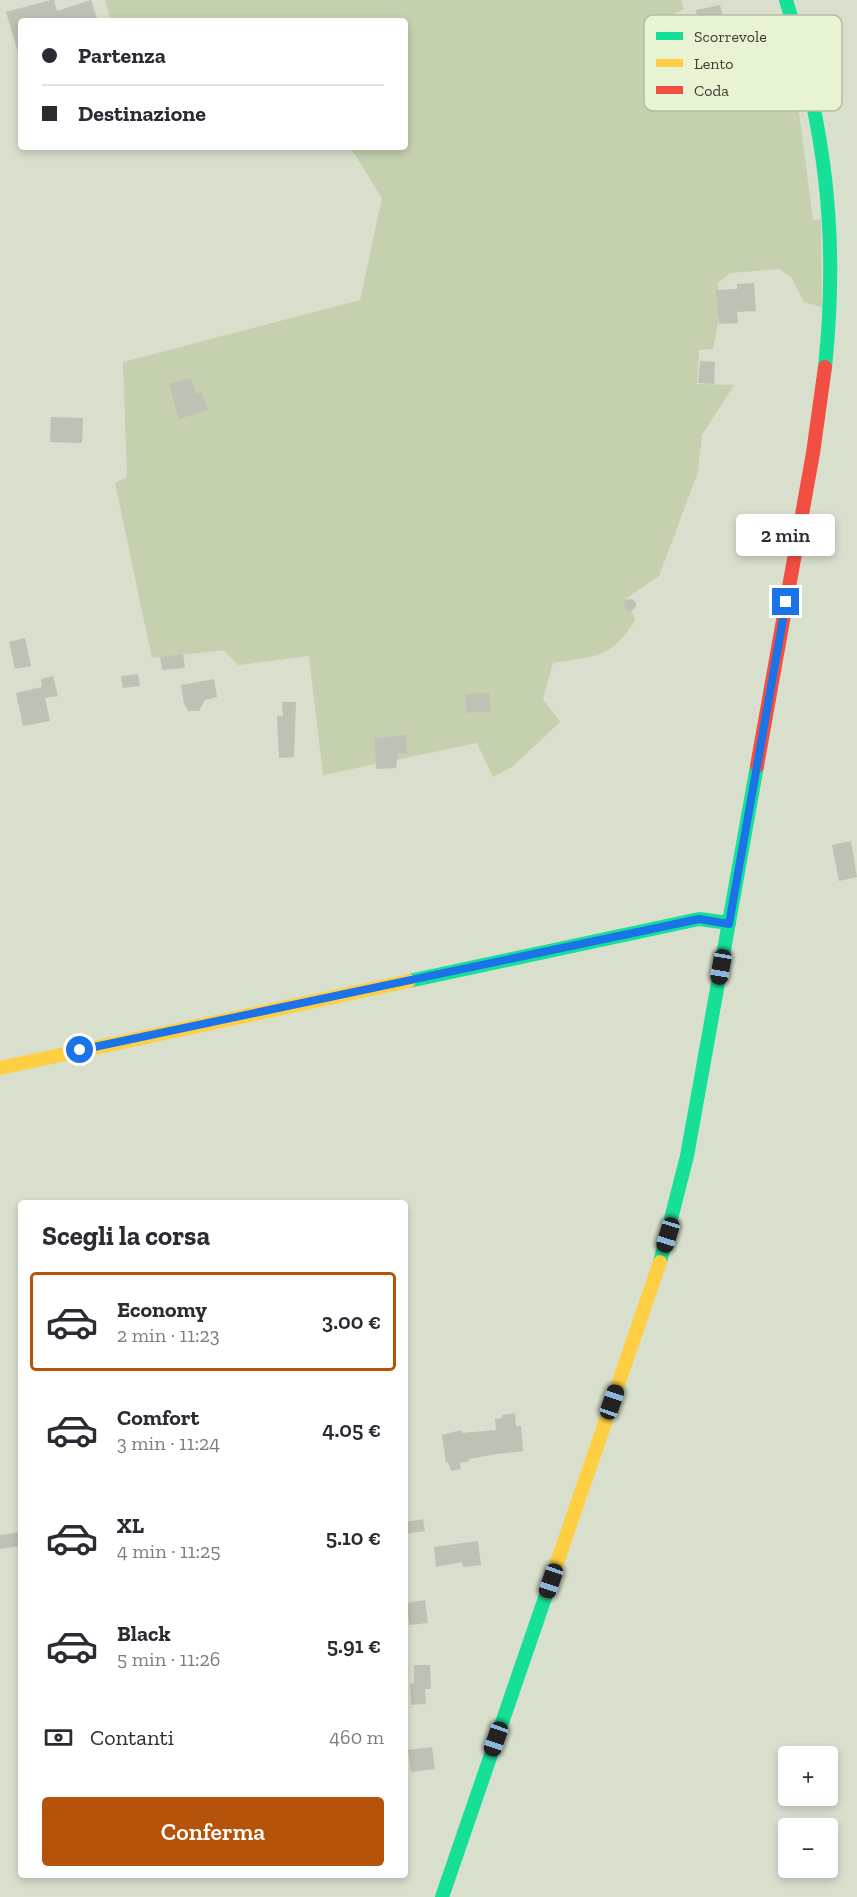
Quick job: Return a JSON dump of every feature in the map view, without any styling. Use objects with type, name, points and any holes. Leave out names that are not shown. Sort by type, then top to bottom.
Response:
[{"type":"main road","points":[[786,0],[791,15]]},
{"type":"main road","points":[[442,1897],[647,1303],[673,1216],[685,1165],[823,392],[829,328],[831,269],[828,210],[815,111]]},
{"type":"main road","points":[[0,1068],[699,919],[729,924]]},
{"type":"green space","points":[[105,0],[681,0],[684,9],[672,15],[644,15],[644,111],[799,111],[813,220],[821,219],[822,307],[804,302],[792,278],[779,269],[730,273],[718,283],[718,324],[713,349],[699,350],[697,384],[734,385],[702,435],[698,472],[659,576],[627,598],[635,620],[627,633],[610,649],[591,657],[553,663],[543,699],[560,722],[512,767],[493,777],[477,743],[323,775],[309,656],[238,665],[224,650],[152,658],[115,483],[127,477],[123,362],[360,300],[382,198],[352,150],[408,150],[408,18],[110,18]]},
{"type":"building","points":[[51,0],[54,0],[57,11],[91,0],[97,18],[18,18],[18,52],[6,12]]},
{"type":"building","points":[[720,5],[722,15],[697,15],[696,10]]},
{"type":"building","points":[[754,283],[756,311],[737,312],[738,323],[719,324],[716,290],[737,289],[737,284]]},
{"type":"building","points":[[700,361],[715,362],[714,384],[698,383]]},
{"type":"building","points":[[191,378],[196,394],[202,392],[208,410],[179,419],[169,384]]},
{"type":"building","points":[[51,417],[83,418],[82,443],[50,442]]},
{"type":"building","points":[[632,599],[636,605],[632,611],[628,611],[624,603]]},
{"type":"building","points":[[25,638],[31,666],[15,669],[9,642]]},
{"type":"building","points":[[183,654],[185,668],[162,670],[160,657]]},
{"type":"building","points":[[138,674],[140,686],[123,688],[121,676]]},
{"type":"building","points":[[53,676],[58,696],[45,698],[50,721],[23,726],[16,693],[42,687],[41,679]]},
{"type":"building","points":[[214,679],[217,697],[205,700],[199,711],[188,711],[184,704],[181,685]]},
{"type":"building","points":[[489,692],[491,711],[467,713],[465,695]]},
{"type":"building","points":[[282,702],[296,702],[294,757],[279,758],[277,716],[283,716]]},
{"type":"building","points":[[406,735],[407,753],[398,753],[396,768],[376,769],[375,738]]},
{"type":"building","points":[[851,841],[857,877],[839,881],[832,845]]},
{"type":"building","points":[[515,1413],[516,1426],[521,1426],[523,1451],[469,1459],[470,1461],[460,1463],[461,1469],[451,1471],[448,1462],[446,1463],[442,1435],[461,1430],[462,1433],[496,1430],[495,1419],[502,1418],[502,1415]]},
{"type":"building","points":[[423,1519],[425,1531],[408,1534],[408,1522]]},
{"type":"building","points":[[18,1532],[18,1546],[0,1549],[0,1535]]},
{"type":"building","points":[[478,1541],[481,1565],[463,1567],[462,1562],[436,1567],[434,1547]]},
{"type":"building","points":[[425,1600],[428,1623],[409,1625],[408,1603]]},
{"type":"building","points":[[414,1665],[430,1665],[431,1689],[425,1689],[426,1704],[411,1705],[410,1684],[414,1683]]},
{"type":"building","points":[[432,1747],[435,1769],[411,1772],[408,1750]]},
{"type":"traffic: fast","points":[[786,0],[790,15]]},
{"type":"traffic: fast","points":[[814,111],[829,226],[829,318],[825,367]]},
{"type":"traffic: fast","points":[[660,1262],[687,1156],[757,766]]},
{"type":"traffic: fast","points":[[409,981],[699,919],[729,923]]},
{"type":"traffic: fast","points":[[442,1897],[547,1592]]},
{"type":"traffic: slow","points":[[0,1068],[409,981]]},
{"type":"traffic: slow","points":[[547,1592],[660,1262]]},
{"type":"traffic: jam","points":[[757,766],[813,453],[825,367]]},
{"type":"route","points":[[80,1050],[699,919],[729,924],[786,602]]}]
